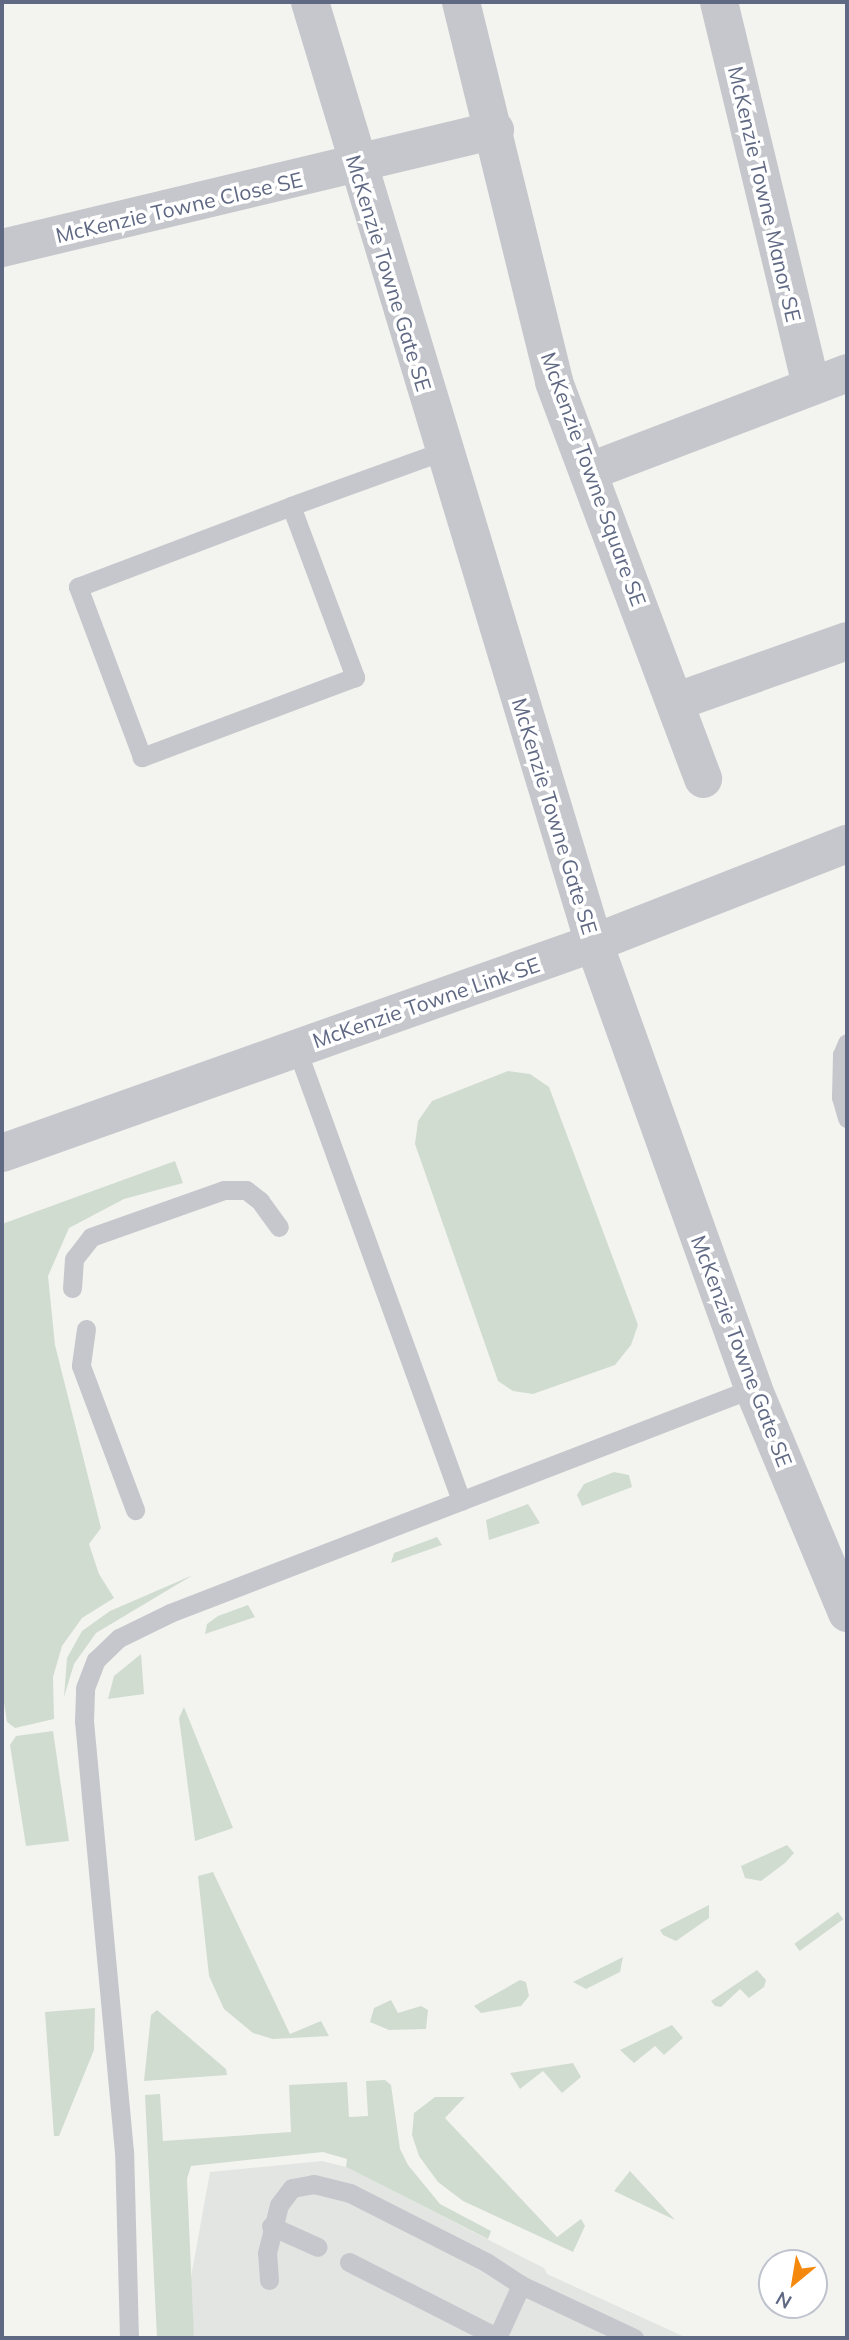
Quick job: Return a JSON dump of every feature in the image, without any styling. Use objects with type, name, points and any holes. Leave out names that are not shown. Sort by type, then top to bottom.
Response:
[{"type":"street","name":"McKenzie Towne Gate SE","points":[[310,2],[443,451],[594,943],[753,1388],[847,1613]]},
{"type":"street","name":"McKenzie Towne Square SE","points":[[461,2],[495,130],[554,382],[703,779]]},
{"type":"street","name":"McKenzie Towne Manor SE","points":[[719,2],[811,386]]},
{"type":"street","points":[[357,166],[495,130]]},
{"type":"street","name":"McKenzie Towne Close SE","points":[[2,248],[357,166]]},
{"type":"street","points":[[588,472],[847,373]]},
{"type":"street","points":[[675,702],[847,641]]},
{"type":"street","name":"McKenzie Towne Link SE","points":[[2,1153],[594,943],[847,844]]},
{"type":"lane","points":[[290,506],[355,677],[142,757],[78,587],[290,506],[443,451]]},
{"type":"lane","points":[[847,1042],[842,1055],[841,1097],[847,1118]]},
{"type":"lane","points":[[296,1047],[461,1501]]},
{"type":"lane","points":[[72,1289],[74,1259],[91,1237],[224,1190],[246,1190],[260,1201],[279,1227]]},
{"type":"lane","points":[[86,1329],[82,1366],[135,1510]]},
{"type":"lane","points":[[128,2338],[124,2152],[83,1721],[85,1688],[96,1660],[119,1638],[170,1613],[753,1388]]},
{"type":"lane","points":[[269,2280],[271,2226],[292,2188],[314,2184],[350,2193],[486,2262],[521,2285],[634,2338]]},
{"type":"lane","points":[[271,2226],[318,2247]]},
{"type":"lane","points":[[349,2262],[497,2338],[521,2285]]},
{"type":"shaded area","points":[[508,1071],[530,1074],[549,1087],[638,1325],[631,1345],[615,1365],[533,1394],[513,1391],[498,1381],[415,1144],[418,1121],[432,1101]]},
{"type":"shaded area","points":[[175,1161],[183,1183],[124,1199],[69,1228],[48,1276],[55,1345],[101,1528],[89,1544],[99,1574],[114,1598],[82,1618],[62,1646],[53,1677],[54,1719],[15,1728],[7,1722],[2,1689],[2,1224]]},
{"type":"shaded area","points":[[614,1472],[629,1475],[632,1487],[582,1506],[577,1495],[584,1484]]},
{"type":"shaded area","points":[[528,1504],[540,1523],[489,1540],[486,1520]]},
{"type":"shaded area","points":[[437,1537],[442,1545],[391,1563],[394,1553]]},
{"type":"shaded area","points":[[193,1575],[96,1633],[74,1664],[64,1697],[67,1658],[82,1631],[110,1611]]},
{"type":"shaded area","points":[[248,1605],[255,1617],[205,1634],[207,1624],[218,1616]]},
{"type":"shaded area","points":[[141,1654],[144,1694],[108,1699],[114,1676]]},
{"type":"shaded area","points":[[184,1707],[233,1828],[195,1841],[179,1718]]},
{"type":"shaded area","points":[[53,1731],[69,1841],[26,1846],[10,1745],[16,1736]]},
{"type":"shaded area","points":[[787,1845],[794,1853],[785,1863],[761,1881],[745,1878],[741,1866]]},
{"type":"shaded area","points":[[213,1872],[290,2034],[321,2021],[329,2036],[273,2039],[253,2033],[224,2009],[209,1976],[198,1876]]},
{"type":"shaded area","points":[[709,1905],[709,1918],[676,1941],[663,1935],[660,1930]]},
{"type":"shaded area","points":[[838,1912],[843,1919],[800,1951],[794,1944]]},
{"type":"shaded area","points":[[623,1957],[620,1972],[586,1989],[573,1982]]},
{"type":"shaded area","points":[[757,1970],[766,1980],[764,1987],[749,1998],[740,1989],[721,2007],[715,2006],[711,2001]]},
{"type":"shaded area","points":[[520,1980],[526,1982],[529,1996],[521,2006],[481,2013],[474,2006]]},
{"type":"shaded area","points":[[391,2000],[398,2013],[421,2006],[428,2010],[426,2029],[389,2030],[370,2022],[374,2008]]},
{"type":"shaded area","points":[[95,2008],[94,2050],[59,2136],[54,2136],[45,2012]]},
{"type":"shaded area","points":[[157,2010],[226,2069],[227,2075],[144,2081],[151,2015]]},
{"type":"shaded area","points":[[672,2025],[683,2038],[664,2055],[655,2046],[634,2063],[620,2050]]},
{"type":"shaded area","points":[[573,2063],[581,2077],[562,2093],[543,2071],[520,2089],[510,2073]]},
{"type":"shaded area","points":[[385,2080],[391,2085],[400,2149],[408,2165],[440,2204],[491,2231],[488,2239],[346,2167],[347,2159],[323,2152],[191,2166],[187,2179],[194,2338],[157,2338],[145,2095],[160,2094],[163,2141],[291,2132],[289,2085],[347,2082],[349,2117],[368,2116],[366,2081]]},
{"type":"shaded area","points":[[435,2097],[465,2097],[445,2118],[557,2237],[581,2219],[585,2226],[573,2252],[463,2201],[438,2182],[419,2156],[412,2135],[414,2113]]},
{"type":"shaded area","points":[[322,2161],[346,2167],[544,2268],[547,2274],[687,2338],[180,2338],[210,2172]]},
{"type":"shaded area","points":[[630,2171],[675,2220],[614,2191]]}]
